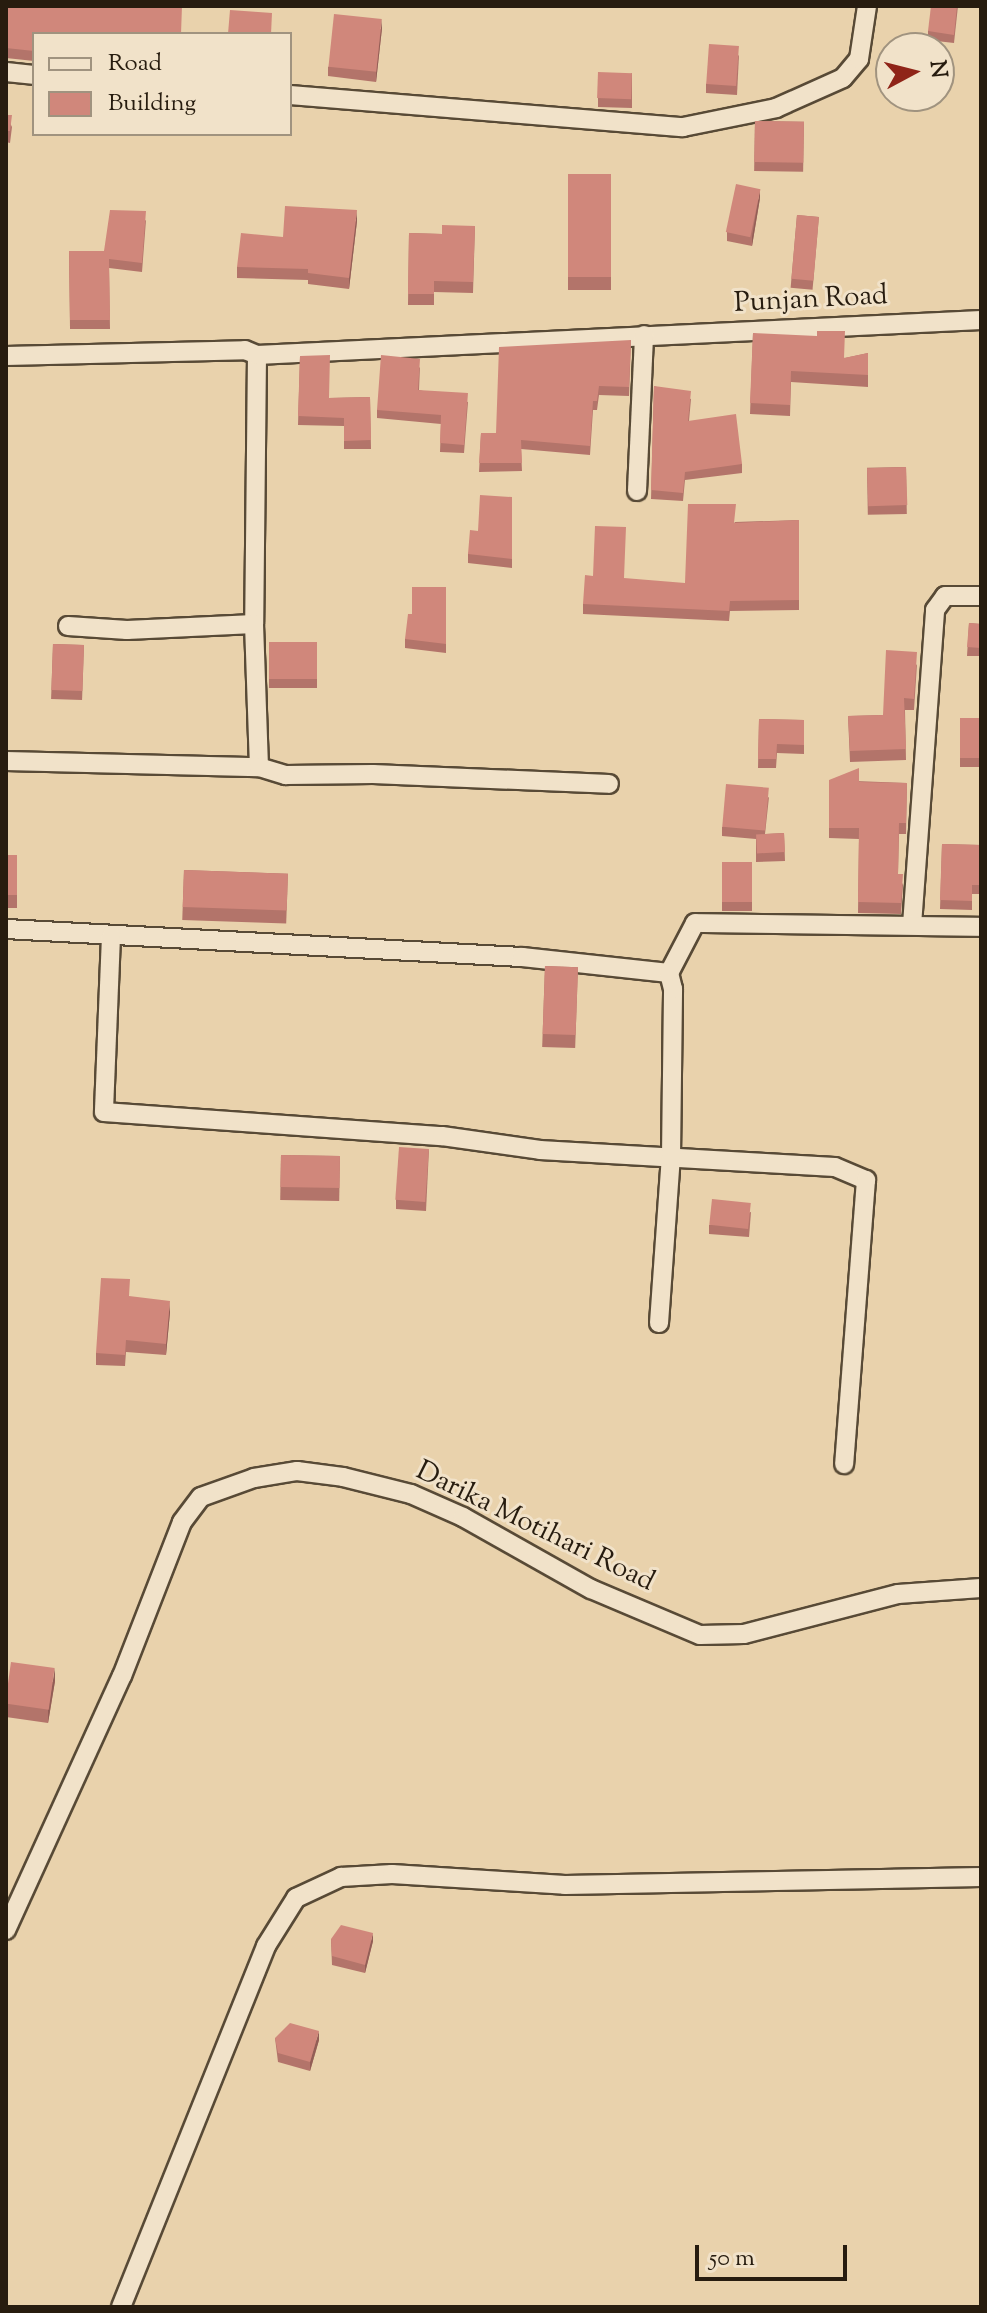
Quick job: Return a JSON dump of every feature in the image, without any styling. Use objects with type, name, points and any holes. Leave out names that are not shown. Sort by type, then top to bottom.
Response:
[{"type":"street","points":[[292,95],[683,127],[776,108],[843,78],[859,59],[867,6]]},
{"type":"street","points":[[6,72],[32,75]]},
{"type":"street","name":"Punjan Road","points":[[6,356],[245,350],[257,355],[981,320]]},
{"type":"street","points":[[637,491],[644,335]]},
{"type":"street","points":[[257,355],[254,624],[259,767]]},
{"type":"street","points":[[912,925],[935,610],[945,596],[981,596]]},
{"type":"street","points":[[68,626],[127,630],[254,624]]},
{"type":"street","points":[[6,761],[259,767],[286,775],[373,774],[609,784]]},
{"type":"street","points":[[659,1323],[671,1157],[673,989],[669,973],[695,923],[981,927]]},
{"type":"street","points":[[6,929],[522,957],[669,973]]},
{"type":"street","points":[[111,936],[104,1112],[442,1136],[540,1150],[835,1167],[866,1180],[844,1464]]},
{"type":"street","name":"Darika Motihari Road","points":[[6,1930],[122,1676],[182,1522],[201,1497],[254,1478],[297,1471],[343,1477],[411,1494],[463,1517],[591,1589],[700,1635],[744,1634],[898,1594],[981,1588]]},
{"type":"street","points":[[121,2307],[266,1946],[296,1898],[341,1877],[392,1874],[565,1885],[981,1877]]},
{"type":"building","points":[[6,6],[182,6],[181,32],[32,32],[32,51],[6,48]]},
{"type":"building","points":[[931,6],[957,6],[954,32],[928,31]]},
{"type":"building","points":[[230,10],[272,13],[271,32],[228,32]]},
{"type":"building","points":[[334,14],[382,19],[376,72],[328,67]]},
{"type":"building","points":[[709,44],[739,46],[736,86],[706,84]]},
{"type":"building","points":[[598,72],[632,73],[631,99],[597,98]]},
{"type":"building","points":[[6,115],[12,115],[10,131],[6,131]]},
{"type":"building","points":[[755,121],[804,122],[803,163],[754,162]]},
{"type":"building","points":[[568,174],[611,174],[611,277],[568,277]]},
{"type":"building","points":[[736,184],[760,189],[750,237],[726,232]]},
{"type":"building","points":[[285,206],[357,210],[349,278],[308,273],[308,269],[237,267],[241,233],[283,237]]},
{"type":"building","points":[[110,210],[146,211],[142,263],[109,259],[110,320],[70,320],[69,251],[104,251]]},
{"type":"building","points":[[797,215],[819,217],[813,281],[791,279]]},
{"type":"building","points":[[442,225],[475,226],[473,282],[434,281],[434,294],[408,294],[409,233],[442,234]]},
{"type":"building","points":[[817,331],[845,331],[844,358],[868,353],[868,375],[791,371],[790,405],[750,403],[753,333],[817,336]]},
{"type":"building","points":[[631,340],[629,387],[599,386],[597,401],[593,401],[590,446],[521,440],[522,463],[479,463],[481,433],[496,433],[499,347]]},
{"type":"building","points":[[330,355],[329,398],[370,397],[371,440],[344,441],[344,418],[298,416],[300,356]]},
{"type":"building","points":[[381,355],[420,359],[418,390],[468,393],[464,445],[440,443],[441,415],[377,410]]},
{"type":"building","points":[[654,386],[691,391],[688,421],[736,414],[742,464],[685,472],[683,493],[651,490]]},
{"type":"building","points":[[906,467],[907,505],[868,506],[867,468]]},
{"type":"building","points":[[480,495],[512,497],[512,559],[468,554],[470,530],[478,531]]},
{"type":"building","points":[[688,504],[736,504],[734,523],[799,520],[799,600],[730,601],[729,611],[583,604],[585,575],[593,576],[595,526],[626,527],[624,578],[685,583]]},
{"type":"building","points":[[412,587],[446,587],[446,644],[405,639],[408,614],[412,614]]},
{"type":"building","points":[[969,623],[981,624],[981,648],[967,647]]},
{"type":"building","points":[[269,642],[317,642],[317,679],[269,679]]},
{"type":"building","points":[[53,644],[84,645],[82,691],[51,690]]},
{"type":"building","points":[[886,650],[917,652],[914,699],[904,698],[906,749],[850,751],[848,716],[883,715]]},
{"type":"building","points":[[960,718],[981,718],[981,758],[960,758]]},
{"type":"building","points":[[759,719],[804,720],[804,745],[777,744],[776,759],[758,759]]},
{"type":"building","points":[[859,768],[859,782],[907,783],[906,823],[899,823],[898,874],[903,874],[901,903],[858,902],[859,828],[829,828],[829,780]]},
{"type":"building","points":[[726,784],[769,788],[765,831],[722,827]]},
{"type":"building","points":[[784,833],[785,852],[757,853],[756,834]]},
{"type":"building","points":[[942,844],[981,845],[981,885],[972,885],[972,901],[940,900]]},
{"type":"building","points":[[6,855],[17,855],[17,895],[6,895]]},
{"type":"building","points":[[722,862],[752,862],[752,902],[722,902]]},
{"type":"building","points":[[184,870],[288,874],[287,911],[183,907]]},
{"type":"building","points":[[545,966],[578,967],[576,1035],[543,1034]]},
{"type":"building","points":[[399,1147],[429,1149],[425,1202],[395,1200]]},
{"type":"building","points":[[281,1155],[340,1156],[339,1188],[280,1187]]},
{"type":"building","points":[[712,1199],[751,1203],[748,1229],[709,1225]]},
{"type":"building","points":[[101,1278],[130,1279],[129,1296],[170,1301],[166,1344],[126,1340],[125,1355],[96,1353]]},
{"type":"building","points":[[11,1662],[55,1668],[49,1710],[6,1704]]},
{"type":"building","points":[[341,1925],[373,1933],[365,1965],[332,1956],[331,1939]]},
{"type":"building","points":[[290,2023],[319,2031],[310,2062],[278,2053],[275,2038]]}]
